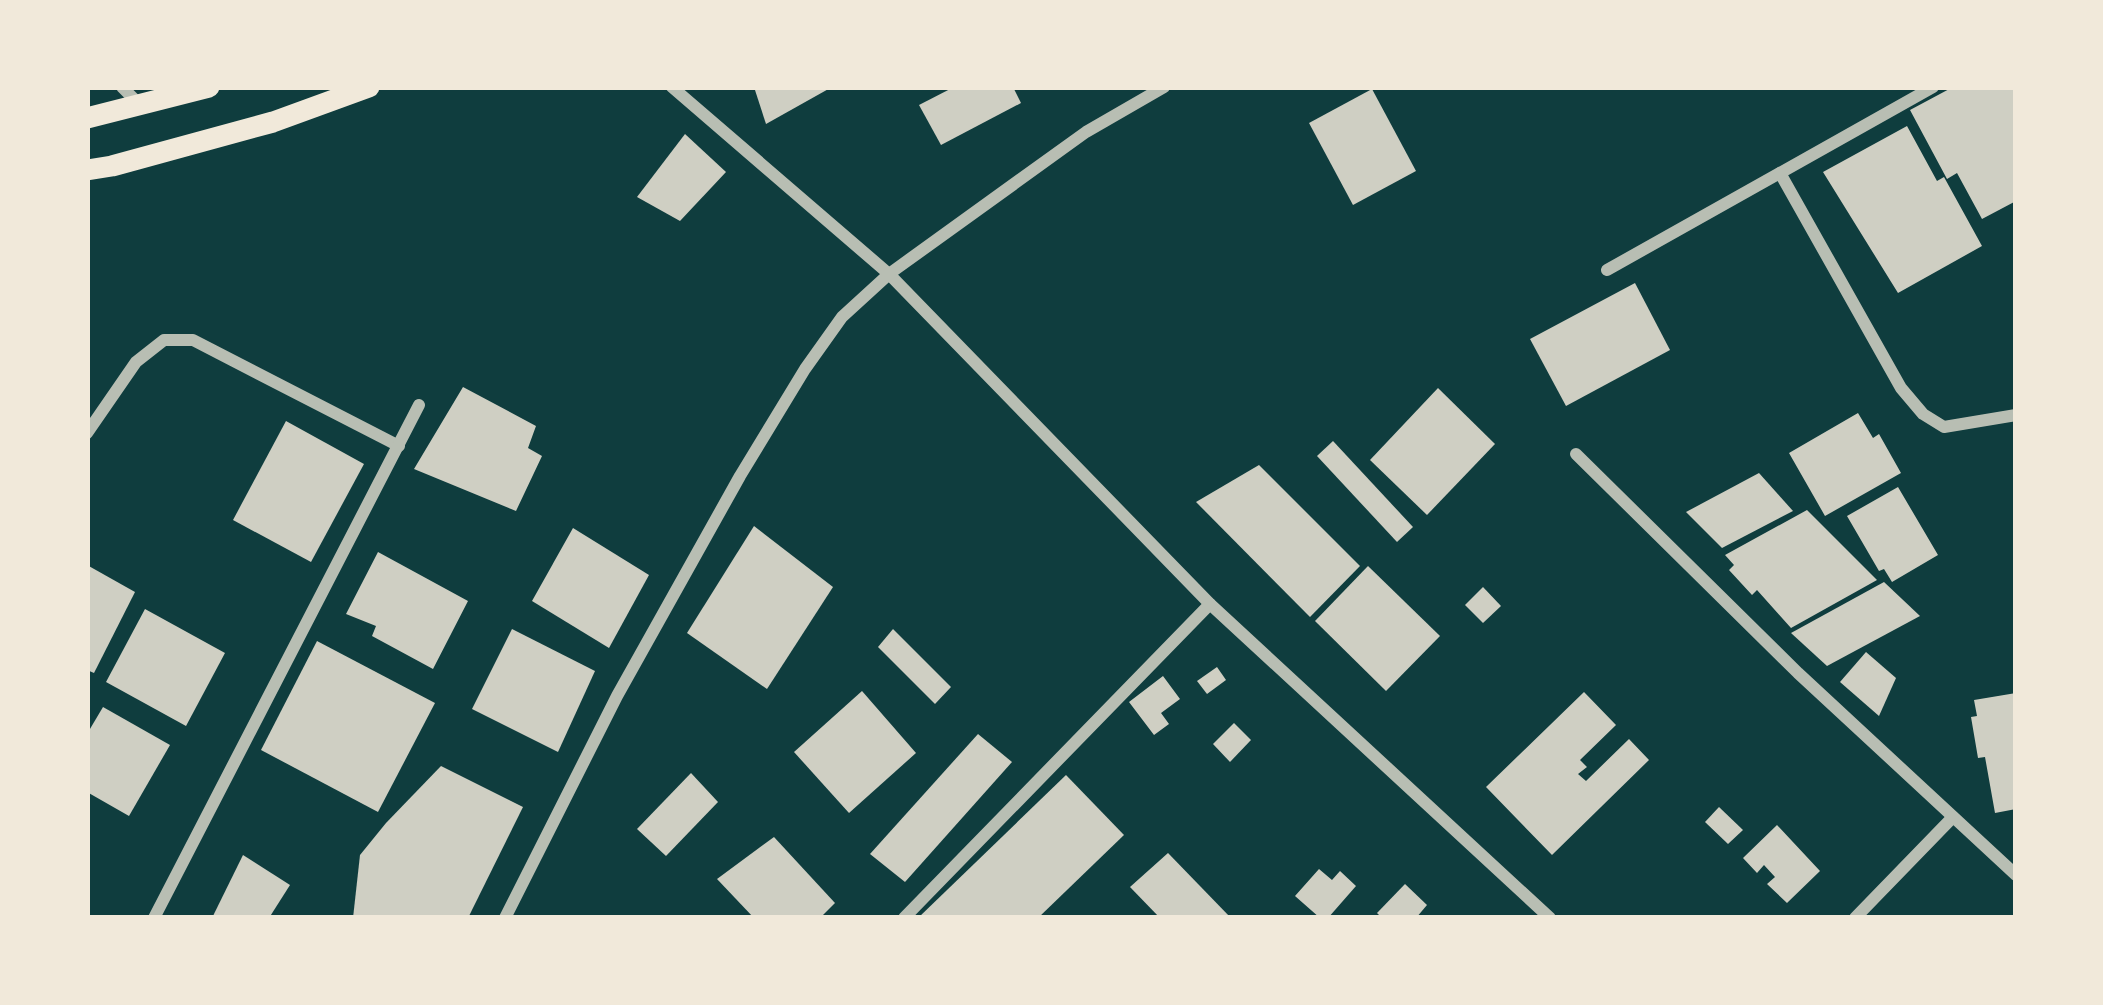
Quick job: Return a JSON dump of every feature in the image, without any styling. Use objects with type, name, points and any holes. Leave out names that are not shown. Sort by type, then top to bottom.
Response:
[{"type":"main road","points":[[87,118],[209,87]]},
{"type":"main road","points":[[87,170],[273,122],[369,87]]},
{"type":"street","points":[[122,87],[141,106]]},
{"type":"street","points":[[672,87],[889,274],[1210,604],[1550,918]]},
{"type":"street","points":[[505,918],[617,696],[740,476],[842,317],[889,274],[1086,132],[1164,87]]},
{"type":"street","points":[[1607,270],[1933,87]]},
{"type":"street","points":[[1780,173],[1901,388],[1923,414],[1944,428],[2016,415]]},
{"type":"street","points":[[87,433],[136,362],[164,340],[193,340],[399,446]]},
{"type":"street","points":[[154,918],[419,405]]},
{"type":"street","points":[[1576,454],[1798,673],[2016,875]]},
{"type":"street","points":[[904,918],[1210,604]]},
{"type":"street","points":[[1855,918],[1953,817]]},
{"type":"building","points":[[754,87],[832,87],[766,124]]},
{"type":"building","points":[[954,87],[1013,87],[1021,103],[941,145],[919,105]]},
{"type":"building","points":[[1953,87],[2016,87],[2016,201],[1982,219],[1957,173],[1947,179],[1910,110]]},
{"type":"building","points":[[1372,89],[1416,171],[1353,205],[1309,123]]},
{"type":"building","points":[[1907,126],[1937,181],[1944,177],[1982,246],[1898,293],[1823,172]]},
{"type":"building","points":[[685,134],[726,172],[680,221],[637,197]]},
{"type":"building","points":[[1635,283],[1670,350],[1566,406],[1530,339]]},
{"type":"building","points":[[463,387],[536,426],[528,448],[542,456],[516,511],[414,469]]},
{"type":"building","points":[[1438,388],[1495,444],[1427,515],[1370,460]]},
{"type":"building","points":[[1858,413],[1873,438],[1879,434],[1901,473],[1825,516],[1789,453]]},
{"type":"building","points":[[286,421],[364,464],[311,562],[233,520]]},
{"type":"building","points":[[1333,441],[1413,527],[1397,542],[1317,456]]},
{"type":"building","points":[[1259,465],[1360,566],[1310,617],[1196,502]]},
{"type":"building","points":[[1759,473],[1793,511],[1722,548],[1686,512]]},
{"type":"building","points":[[1898,487],[1938,555],[1892,582],[1884,569],[1879,571],[1847,516]]},
{"type":"building","points":[[1807,510],[1877,580],[1791,628],[1757,590],[1752,595],[1729,570],[1734,565],[1725,555]]},
{"type":"building","points":[[754,526],[833,587],[767,689],[687,633]]},
{"type":"building","points":[[573,528],[649,575],[609,648],[532,601]]},
{"type":"building","points":[[378,552],[468,601],[433,669],[372,636],[376,626],[346,614]]},
{"type":"building","points":[[87,565],[135,592],[94,673],[87,670]]},
{"type":"building","points":[[1368,566],[1440,636],[1386,691],[1315,621]]},
{"type":"building","points":[[1884,582],[1920,616],[1827,666],[1791,633]]},
{"type":"building","points":[[1483,587],[1501,606],[1483,623],[1465,605]]},
{"type":"building","points":[[145,609],[225,653],[186,726],[106,682]]},
{"type":"building","points":[[512,629],[595,671],[558,752],[472,709]]},
{"type":"building","points":[[893,629],[951,687],[935,704],[878,647]]},
{"type":"building","points":[[317,641],[435,703],[378,812],[261,750]]},
{"type":"building","points":[[1866,652],[1896,678],[1879,716],[1840,682]]},
{"type":"building","points":[[1217,667],[1226,680],[1207,694],[1197,681]]},
{"type":"building","points":[[1163,676],[1180,699],[1161,713],[1169,724],[1154,735],[1129,702]]},
{"type":"building","points":[[862,691],[916,753],[849,813],[794,752]]},
{"type":"building","points":[[1584,692],[1616,725],[1580,760],[1587,767],[1578,774],[1586,781],[1629,739],[1649,760],[1552,855],[1486,787]]},
{"type":"building","points":[[2016,693],[2016,809],[1995,813],[1985,757],[1978,758],[1971,717],[1977,716],[1974,700]]},
{"type":"building","points":[[103,707],[170,745],[129,816],[87,792],[87,734]]},
{"type":"building","points":[[1234,723],[1251,740],[1230,762],[1213,744]]},
{"type":"building","points":[[978,734],[1012,762],[905,882],[870,854]]},
{"type":"building","points":[[441,766],[523,807],[468,918],[353,918],[360,855]]},
{"type":"building","points":[[691,773],[718,802],[666,856],[637,829]]},
{"type":"building","points":[[1066,775],[1124,835],[1038,918],[918,918]]},
{"type":"building","points":[[1719,807],[1743,830],[1728,844],[1705,822]]},
{"type":"building","points":[[1777,825],[1820,871],[1787,903],[1767,884],[1775,877],[1764,865],[1757,873],[1743,858]]},
{"type":"building","points":[[774,837],[835,903],[820,918],[754,918],[717,879]]},
{"type":"building","points":[[1168,853],[1231,918],[1160,918],[1130,887]]},
{"type":"building","points":[[243,855],[290,885],[269,918],[212,918]]},
{"type":"building","points":[[1319,869],[1332,880],[1340,871],[1356,886],[1328,918],[1320,918],[1295,896]]},
{"type":"building","points":[[1405,884],[1427,905],[1416,918],[1382,918],[1377,913]]}]
